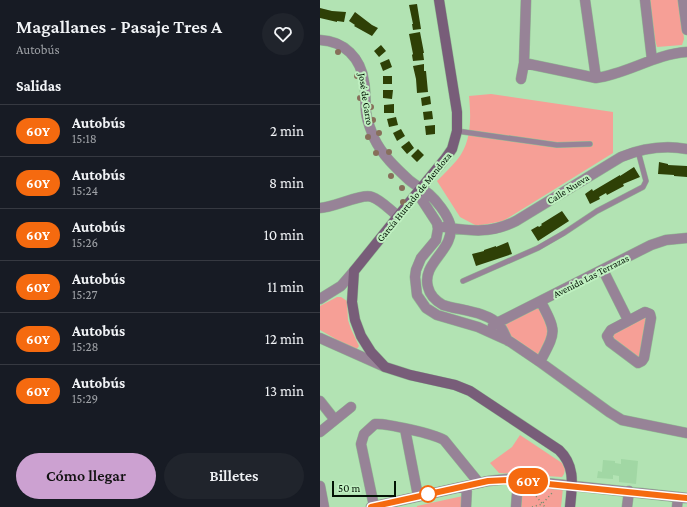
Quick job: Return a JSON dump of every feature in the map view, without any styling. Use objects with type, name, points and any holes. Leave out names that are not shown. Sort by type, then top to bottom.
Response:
[{"type":"street","name":"García Hurtado de Mendoza","points":[[320,299],[341,286],[449,154],[454,145],[457,131],[457,112],[439,0]]},
{"type":"street","points":[[521,79],[524,64],[526,0]]},
{"type":"street","points":[[585,0],[596,78]]},
{"type":"street","points":[[646,0],[652,60]]},
{"type":"street","points":[[682,0],[687,30]]},
{"type":"street","name":"José de Garro","points":[[320,40],[340,45],[356,58],[363,76],[366,112],[370,128],[376,141],[394,166],[420,189]]},
{"type":"street","points":[[524,64],[596,78],[608,77],[670,54],[687,52]]},
{"type":"street","name":"Calle Nueva","points":[[438,227],[482,231],[499,228],[508,225],[614,161],[638,151],[662,147],[687,149]]},
{"type":"street","points":[[420,189],[422,200],[438,227]]},
{"type":"street","points":[[420,189],[432,197],[447,217],[450,228]]},
{"type":"street","points":[[320,208],[330,207],[370,196],[398,216]]},
{"type":"street","name":"Avenida Las Terrazas","points":[[438,227],[436,240],[421,258],[416,270],[415,284],[417,295],[422,303],[431,312],[444,318],[478,326],[509,341],[622,420],[687,433]]},
{"type":"street","name":"Avenida Las Terrazas","points":[[450,228],[451,232],[448,242],[428,272],[428,290],[434,299],[443,305],[482,315],[498,324],[509,341]]},
{"type":"street","name":"Avenida Las Terrazas","points":[[478,326],[498,324],[658,242],[674,238],[687,238]]},
{"type":"street","points":[[603,270],[628,320]]},
{"type":"street","points":[[354,271],[352,302],[355,320],[366,344],[385,367]]},
{"type":"street","points":[[540,362],[551,340],[553,332],[552,324],[541,302]]},
{"type":"street","points":[[645,312],[649,313],[651,316],[644,358],[640,362],[634,361],[607,338],[609,331],[628,320],[645,312]]},
{"type":"street","points":[[320,338],[357,356],[385,367],[455,386],[476,394],[564,454],[572,471],[570,507]]},
{"type":"street","points":[[320,401],[335,420]]},
{"type":"street","points":[[320,432],[351,407]]},
{"type":"street","points":[[479,483],[444,440],[381,424],[375,424],[364,434],[361,444],[372,507],[414,501],[479,483],[498,480],[521,480],[560,484],[681,500]]},
{"type":"street","points":[[405,429],[414,501]]},
{"type":"street","points":[[516,507],[521,480]]},
{"type":"street","points":[[320,486],[324,507]]},
{"type":"street","points":[[466,507],[468,486]]},
{"type":"street","points":[[627,507],[629,492]]},
{"type":"lane","points":[[457,131],[557,145],[590,144]]},
{"type":"lane","points":[[463,281],[538,248],[597,211],[643,187],[646,181],[638,151]]},
{"type":"path","points":[[521,480],[545,507]]},
{"type":"path","points":[[532,507],[542,504],[560,484]]},
{"type":"shaded area","points":[[650,0],[680,0],[684,39],[682,45],[657,47]]},
{"type":"shaded area","points":[[491,94],[613,112],[613,153],[503,221],[477,226],[460,217],[437,181],[462,153],[468,137],[470,121],[469,96]]},
{"type":"shaded area","points":[[337,297],[341,297],[347,301],[348,320],[359,346],[356,350],[340,344],[334,338],[320,330],[320,306]]},
{"type":"shaded area","points":[[538,307],[552,332],[538,355],[507,333],[505,327],[507,323]]},
{"type":"shaded area","points":[[647,314],[640,360],[609,336]]},
{"type":"shaded area","points":[[520,435],[562,463],[565,469],[562,477],[499,473],[490,463],[512,447]]},
{"type":"shaded area","points":[[621,459],[638,461],[636,484],[619,482],[619,476],[613,475],[613,479],[597,478],[598,471],[602,472],[603,460],[615,461],[615,463],[621,464]]},
{"type":"shaded area","points":[[522,485],[563,488],[561,507],[520,507]]},
{"type":"shaded area","points":[[463,496],[462,507],[417,507],[417,506]]},
{"type":"building","points":[[417,4],[421,29],[413,30],[409,5]]},
{"type":"building","points":[[320,8],[346,12],[344,22],[320,18]]},
{"type":"building","points":[[355,12],[378,28],[372,36],[354,26],[355,25],[349,21]]},
{"type":"building","points":[[420,32],[424,60],[413,61],[409,34]]},
{"type":"building","points":[[381,45],[386,51],[379,57],[374,51]]},
{"type":"building","points":[[389,59],[392,67],[383,71],[380,63]]},
{"type":"building","points":[[424,64],[428,92],[417,93],[413,66]]},
{"type":"building","points":[[383,76],[392,76],[392,84],[383,84]]},
{"type":"building","points":[[383,90],[393,90],[392,99],[383,98]]},
{"type":"building","points":[[430,96],[431,104],[422,106],[421,98]]},
{"type":"building","points":[[394,104],[394,113],[384,113],[384,105]]},
{"type":"building","points":[[432,111],[433,119],[424,120],[423,112]]},
{"type":"building","points":[[396,117],[398,125],[389,127],[387,119]]},
{"type":"building","points":[[435,125],[435,134],[426,135],[425,126]]},
{"type":"building","points":[[401,129],[405,136],[397,141],[393,133]]},
{"type":"building","points":[[409,141],[414,148],[407,154],[401,147]]},
{"type":"building","points":[[418,149],[424,155],[417,162],[411,156]]},
{"type":"building","points":[[659,162],[668,165],[687,166],[687,177],[658,174]]},
{"type":"building","points":[[634,167],[640,177],[623,184],[624,186],[607,195],[606,193],[599,197],[600,199],[590,204],[585,194],[592,189],[593,191]]},
{"type":"building","points":[[562,211],[569,221],[538,241],[531,230],[538,226],[539,227],[542,225],[541,224]]},
{"type":"building","points":[[508,242],[512,254],[476,266],[472,254]]},
{"type":"bus line","name":"60Y","points":[[371,507],[498,480],[523,480],[687,498]]}]
